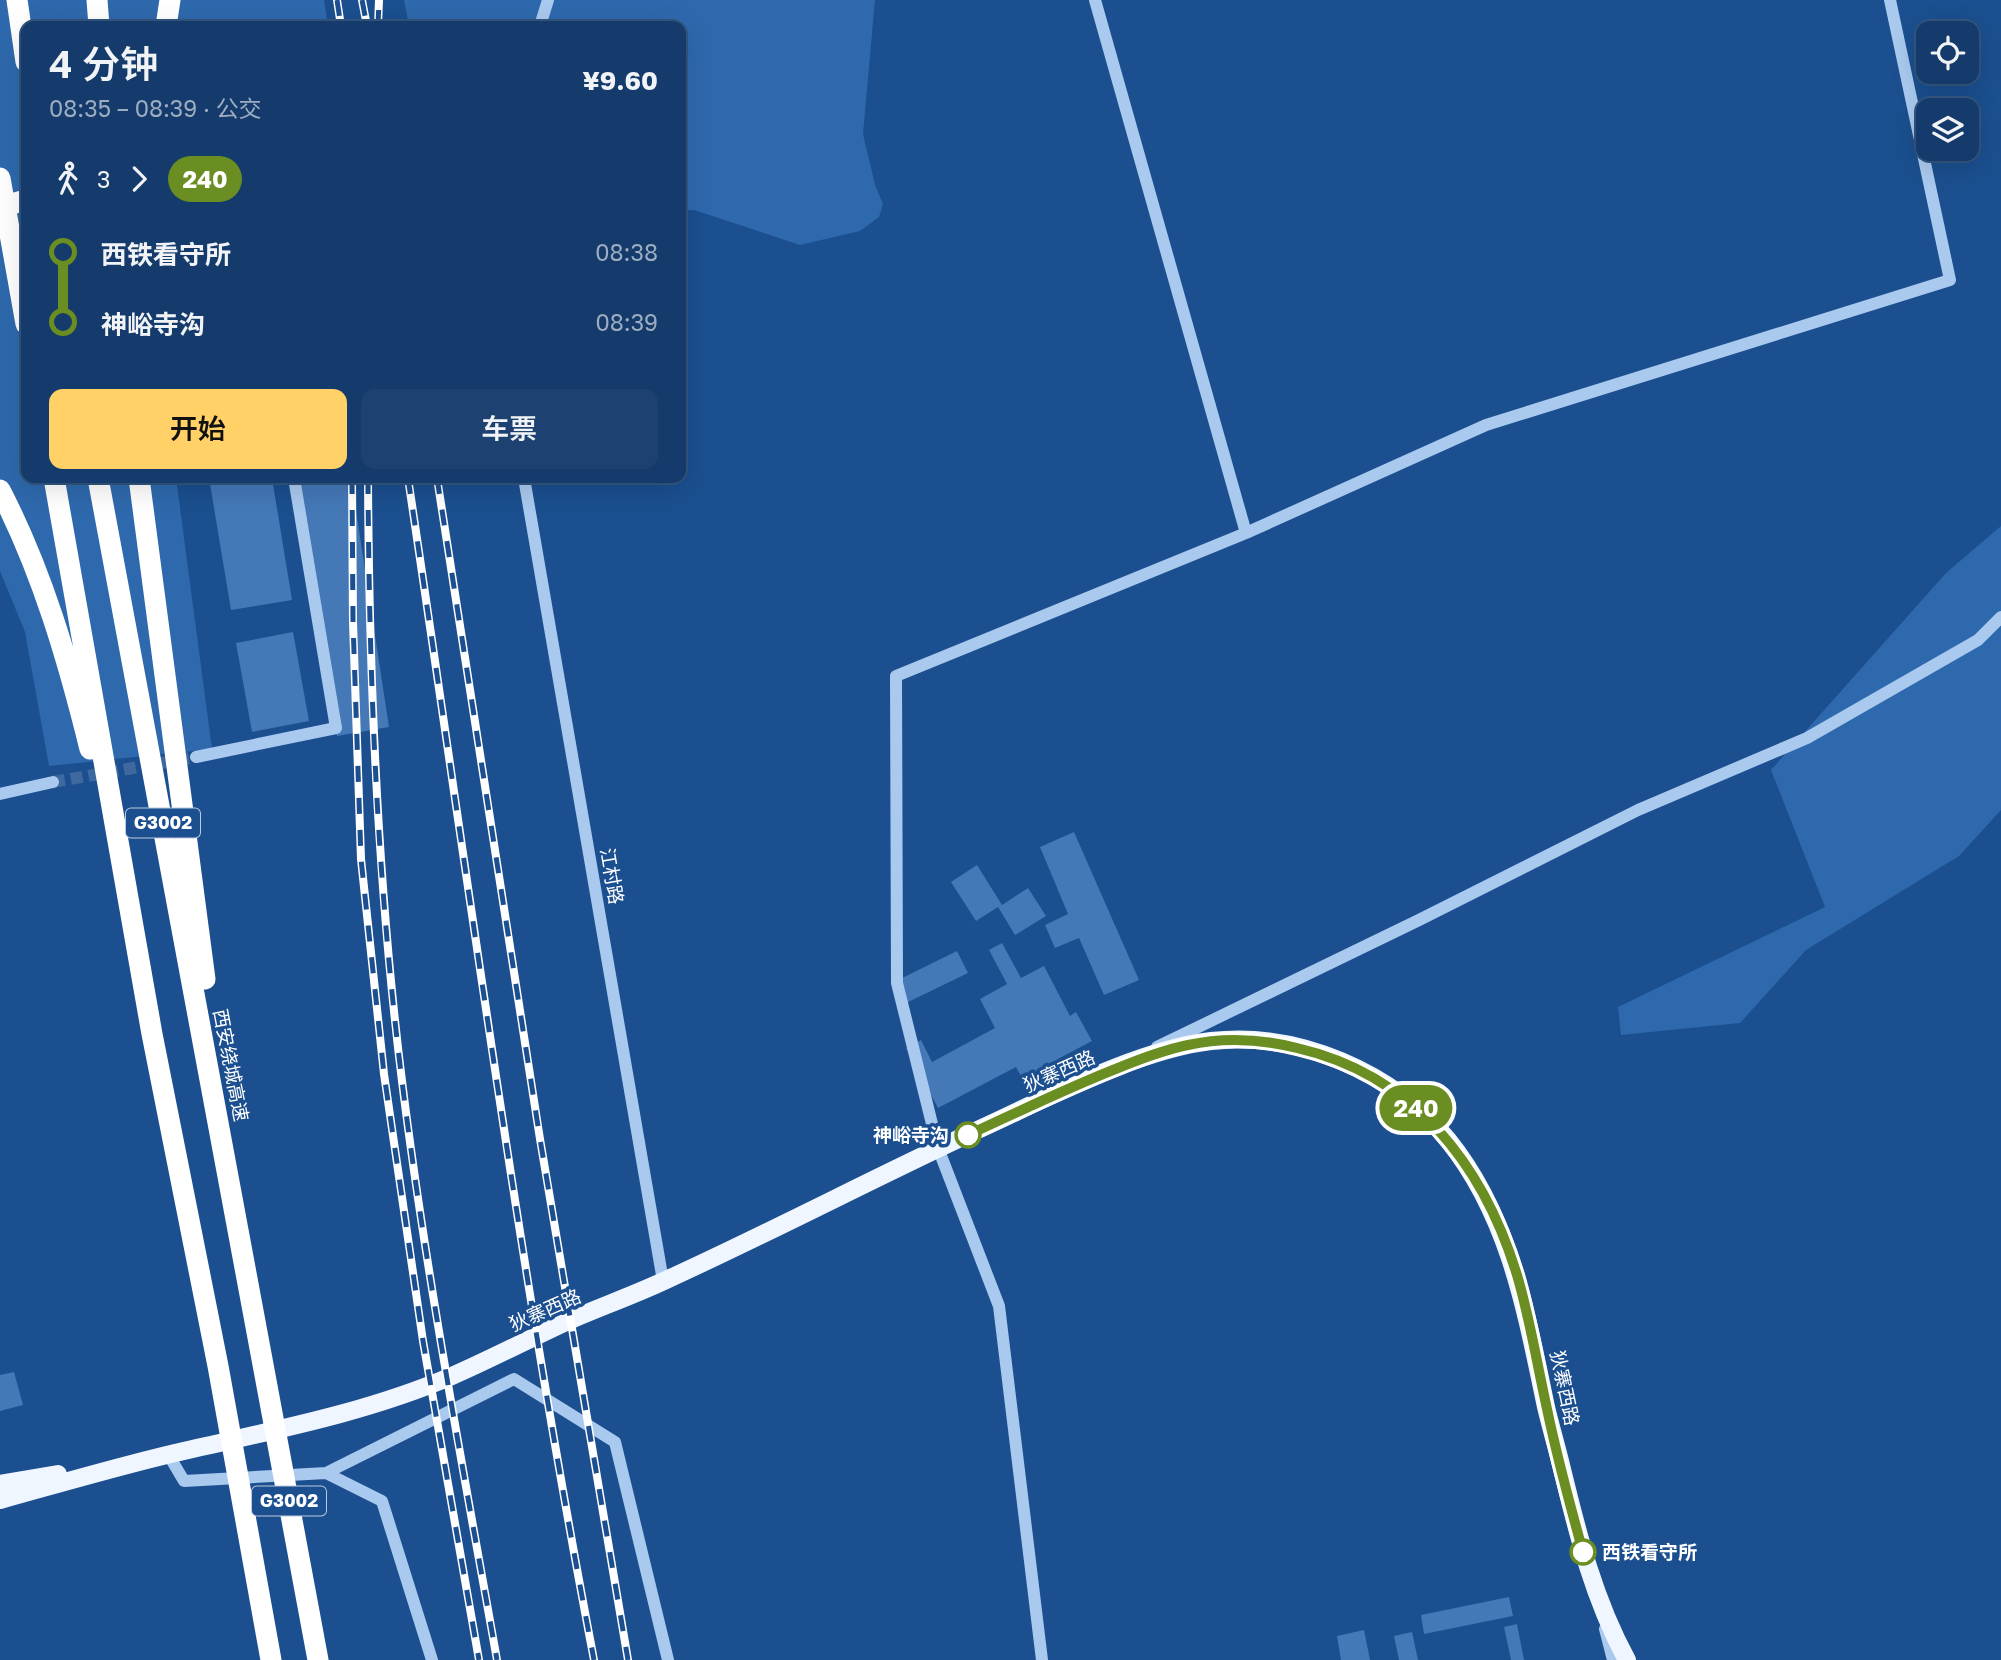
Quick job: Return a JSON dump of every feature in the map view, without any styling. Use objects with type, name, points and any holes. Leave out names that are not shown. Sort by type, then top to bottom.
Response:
[{"type":"highway","points":[[16,0],[21,31]]},
{"type":"highway","points":[[97,0],[99,21]]},
{"type":"highway","points":[[167,21],[170,0]]},
{"type":"highway","points":[[0,178],[21,296]]},
{"type":"highway","points":[[0,207],[21,201]]},
{"type":"highway","name":"G3002","points":[[55,483],[128,897],[271,1660]]},
{"type":"highway","name":"西安绕城高速","points":[[99,483],[318,1660]]},
{"type":"highway","points":[[140,483],[191,856],[228,1169]]},
{"type":"highway","points":[[0,490],[29,553],[57,629],[128,897]]},
{"type":"main road","name":"狄寨西路","points":[[0,1484],[169,1454],[328,1419],[390,1400],[452,1376],[565,1322],[663,1282],[939,1148],[1094,1077],[1186,1045],[1230,1040],[1259,1041],[1309,1051],[1360,1069],[1384,1083],[1425,1115],[1462,1159],[1490,1207],[1505,1240],[1525,1306],[1574,1520],[1594,1588],[1627,1660]]},
{"type":"main road","name":"狄寨西路","points":[[0,1500],[169,1454]]},
{"type":"street","points":[[542,21],[548,0]]},
{"type":"street","points":[[1095,0],[1246,533]]},
{"type":"street","points":[[1042,1660],[999,1306],[939,1148],[897,984],[896,676],[1246,533],[1486,425],[1950,280],[1890,0]]},
{"type":"street","points":[[196,757],[335,728],[295,483]]},
{"type":"street","name":"江村路","points":[[525,483],[663,1282]]},
{"type":"street","points":[[1094,1077],[1407,926],[1638,810],[1807,738],[1978,640],[2001,617]]},
{"type":"street","points":[[0,794],[53,782]]},
{"type":"street","points":[[169,1454],[184,1481],[326,1473],[514,1378],[615,1442],[667,1660]]},
{"type":"street","points":[[326,1473],[383,1501],[432,1660]]},
{"type":"street","points":[[1594,1588],[1613,1660]]},
{"type":"shaded area","points":[[0,0],[324,0],[327,21],[21,21],[21,483],[177,483],[212,749],[49,766],[25,632],[0,571]]},
{"type":"shaded area","points":[[404,0],[875,0],[863,134],[875,185],[883,204],[879,217],[860,231],[800,245],[694,210],[686,211],[686,21],[408,21]]},
{"type":"shaded area","points":[[2001,526],[2001,810],[1959,856],[1806,950],[1740,1023],[1621,1035],[1618,1007],[1825,907],[1771,770],[1946,573]]},
{"type":"building","points":[[210,483],[273,483],[292,600],[231,610]]},
{"type":"building","points":[[298,483],[352,483],[389,727],[337,736]]},
{"type":"building","points":[[293,632],[309,721],[252,732],[236,643]]},
{"type":"building","points":[[1074,832],[1139,980],[1104,995],[1079,938],[1055,948],[1045,925],[1068,914],[1040,847]]},
{"type":"building","points":[[977,865],[1002,905],[1028,888],[1046,916],[1015,935],[998,907],[976,921],[951,882]]},
{"type":"building","points":[[1002,943],[1021,978],[1044,966],[1070,1016],[1076,1012],[1092,1041],[1022,1078],[1016,1067],[938,1108],[906,1048],[921,1040],[932,1062],[995,1028],[980,999],[1007,984],[989,950]]},
{"type":"building","points":[[957,951],[968,973],[906,1003],[896,981]]},
{"type":"building","points":[[14,1372],[23,1405],[0,1411],[0,1375]]},
{"type":"building","points":[[1509,1597],[1513,1616],[1424,1634],[1421,1615]]},
{"type":"building","points":[[1517,1624],[1524,1660],[1511,1660],[1504,1627]]},
{"type":"building","points":[[1364,1630],[1370,1660],[1341,1660],[1337,1636]]},
{"type":"building","points":[[1412,1632],[1418,1660],[1399,1660],[1394,1636]]},
{"type":"tunnel","points":[[53,782],[196,757]]},
{"type":"railway","points":[[337,0],[340,21]]},
{"type":"railway","points":[[362,0],[366,21]]},
{"type":"railway","points":[[378,21],[379,0]]},
{"type":"railway","points":[[352,483],[353,622],[361,859],[384,1074],[423,1341],[479,1660]]},
{"type":"railway","points":[[368,483],[376,780],[393,1006],[434,1299],[497,1660]]},
{"type":"railway","points":[[409,483],[518,1218],[594,1660]]},
{"type":"railway","points":[[438,483],[540,1139],[628,1660]]},
{"type":"bus line","name":"240","points":[[968,1135],[1094,1077],[1167,1050],[1212,1041],[1259,1041],[1287,1045],[1334,1058],[1384,1083],[1425,1115],[1445,1136],[1476,1181],[1505,1240],[1525,1306],[1547,1410],[1583,1552]]},
{"type":"place","name":"神峪寺沟","points":[[968,1135]]},
{"type":"place","name":"西铁看守所","points":[[1583,1552]]}]
